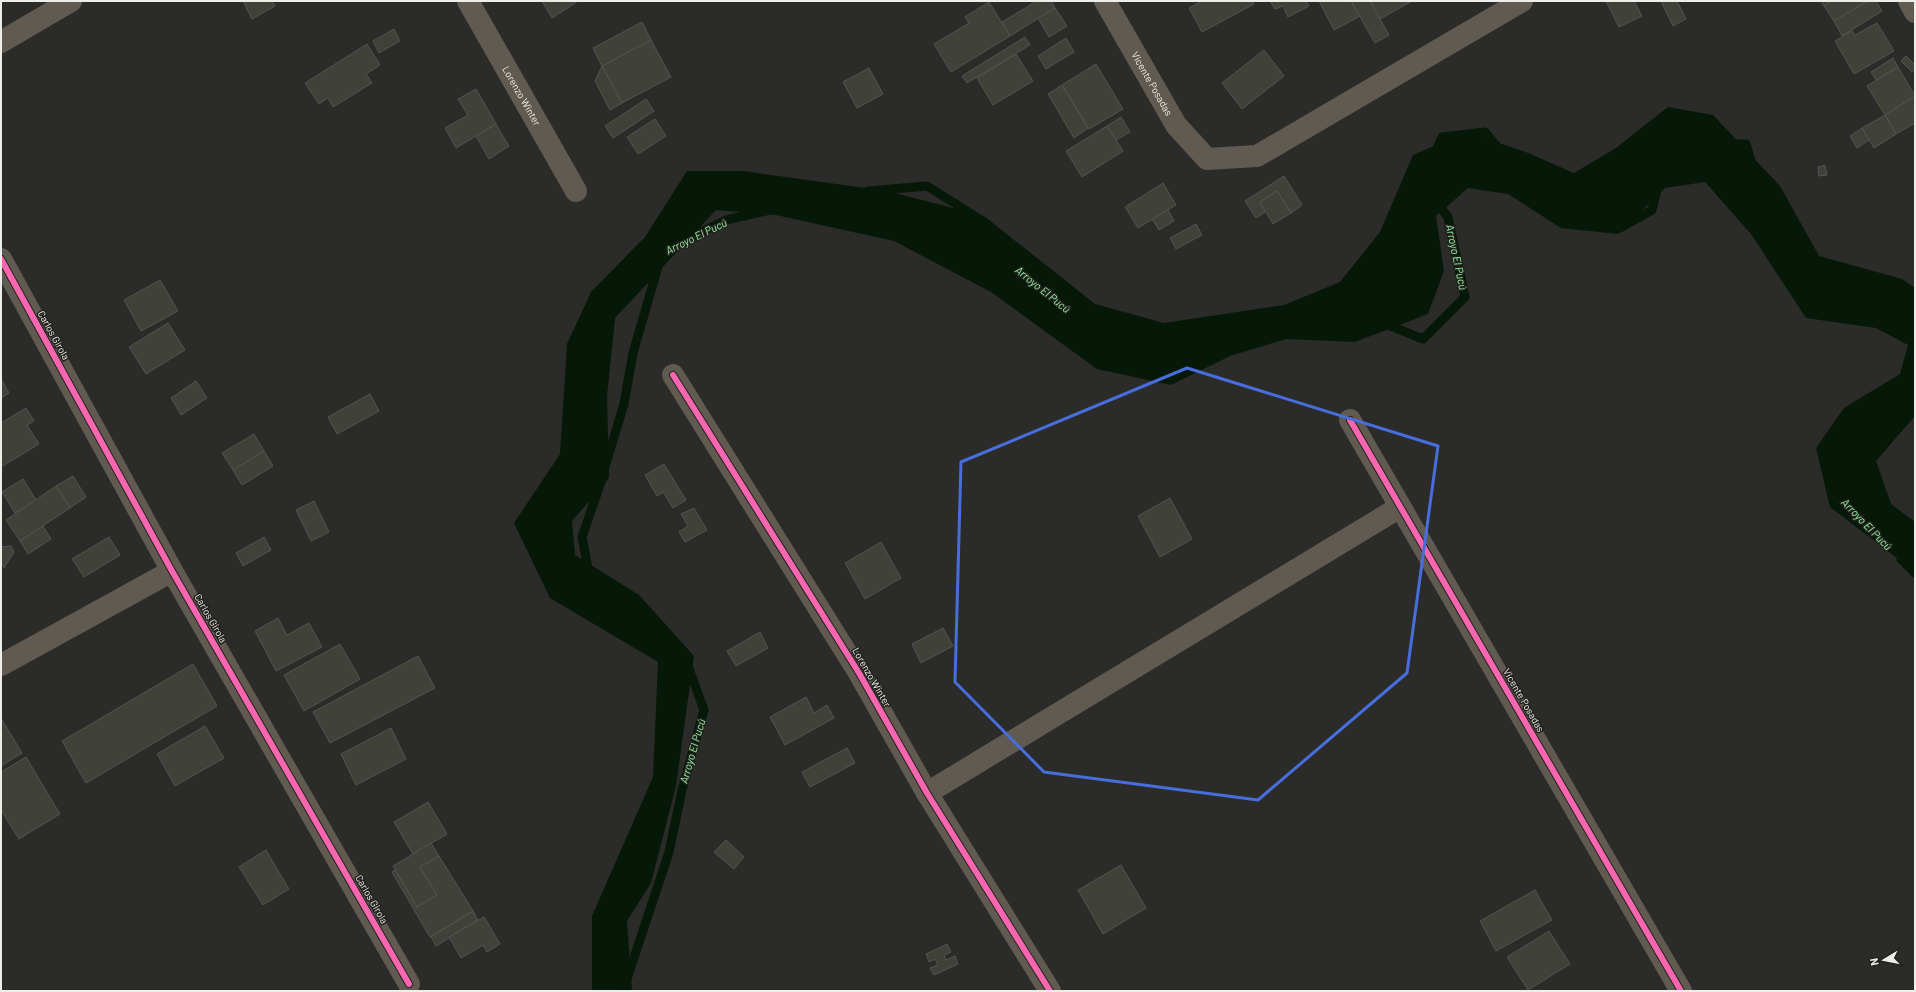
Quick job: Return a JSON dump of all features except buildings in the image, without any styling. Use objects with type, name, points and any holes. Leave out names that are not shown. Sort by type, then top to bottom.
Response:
[{"type":"street","points":[[1,42],[71,1]]},
{"type":"street","name":"Lorenzo Winter","points":[[468,1],[576,191]]},
{"type":"street","name":"Vicente Posadas","points":[[1106,1],[1176,125],[1207,159],[1257,156],[1522,1]]},
{"type":"street","points":[[1909,1],[1915,12]]},
{"type":"street","name":"Carlos Girola","points":[[1,259],[172,571],[409,984]]},
{"type":"street","name":"Lorenzo Winter","points":[[673,375],[859,673],[927,793],[1050,991]]},
{"type":"street","name":"Vicente Posadas","points":[[1350,420],[1681,991]]},
{"type":"street","points":[[927,793],[1400,508]]},
{"type":"street","points":[[1,665],[172,571]]},
{"type":"highlighted area","points":[[1187,368],[1438,446],[1407,673],[1258,800],[1044,772],[955,682],[961,462]]},
{"type":"water","points":[[1668,107],[1713,115],[1780,186],[1819,256],[1902,279],[1915,288],[1915,416],[1876,461],[1891,504],[1915,522],[1915,572],[1830,507],[1816,448],[1844,408],[1900,374],[1908,345],[1876,328],[1806,318],[1751,234],[1705,182],[1665,188],[1618,234],[1561,228],[1508,194],[1468,188],[1436,216],[1444,271],[1428,314],[1355,342],[1286,339],[1230,356],[1171,385],[1097,369],[991,292],[894,241],[776,215],[716,210],[615,318],[607,396],[609,478],[572,521],[575,555],[639,595],[694,656],[676,786],[651,883],[627,921],[632,991],[592,991],[592,916],[653,777],[658,662],[550,598],[514,523],[560,454],[567,344],[591,292],[645,237],[687,171],[743,171],[887,191],[984,216],[1095,304],[1164,323],[1284,305],[1340,282],[1380,232],[1413,155],[1467,132],[1528,153],[1574,173],[1616,148]]},
{"type":"waterway","name":"Arroyo El Pucú","points":[[1434,155],[1442,137],[1485,132],[1500,150]]},
{"type":"waterway","name":"Arroyo El Pucú","points":[[1728,144],[1746,144],[1752,164]]},
{"type":"waterway","name":"Arroyo El Pucú","points":[[868,191],[927,186],[978,218]]},
{"type":"waterway","name":"Arroyo El Pucú","points":[[1620,228],[1652,210],[1658,186]]},
{"type":"waterway","name":"Arroyo El Pucú","points":[[1383,323],[1423,339],[1465,297],[1448,217],[1435,200]]},
{"type":"waterway","name":"Arroyo El Pucú","points":[[679,243],[726,220],[766,211]]},
{"type":"waterway","name":"Arroyo El Pucú","points":[[605,467],[624,404],[633,353],[659,263]]},
{"type":"waterway","name":"Arroyo El Pucú","points":[[589,573],[582,537],[602,479]]},
{"type":"waterway","name":"Arroyo El Pucú","points":[[1901,559],[1915,573]]},
{"type":"waterway","name":"Arroyo El Pucú","points":[[627,991],[625,985],[669,852],[682,790],[704,710],[687,663]]},
{"type":"cycle path","points":[[1,259],[172,571],[409,984]]},
{"type":"cycle path","points":[[673,375],[859,673],[927,793],[1050,991]]},
{"type":"cycle path","points":[[1350,420],[1681,991]]}]
